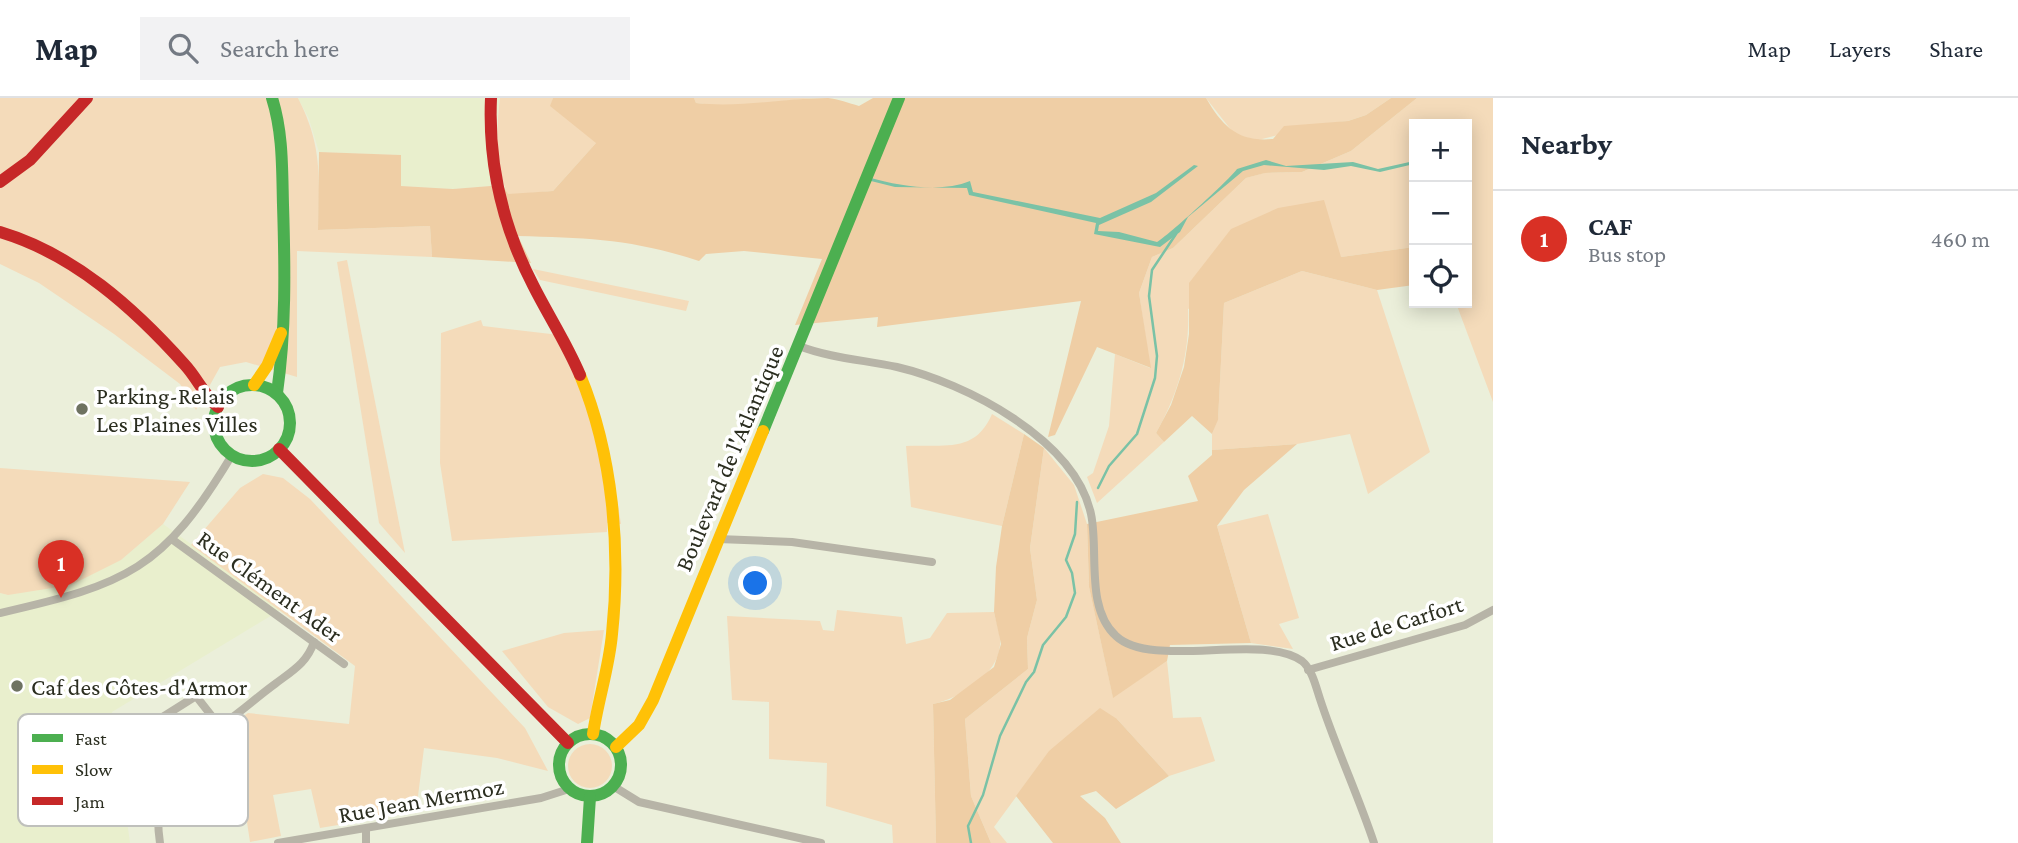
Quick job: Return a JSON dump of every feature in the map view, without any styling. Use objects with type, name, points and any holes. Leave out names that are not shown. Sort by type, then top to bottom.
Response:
[{"type":"main road","points":[[0,182],[30,160],[86,98]]},
{"type":"main road","points":[[272,98],[281,129],[284,248],[284,358],[277,393],[290,419],[289,430],[279,449],[271,456],[252,461],[232,455],[218,439],[215,418],[218,407],[234,390],[254,385],[277,393]]},
{"type":"main road","points":[[491,98],[491,153],[506,225],[524,268],[562,335],[583,379],[609,484],[615,576],[612,636],[593,734]]},
{"type":"main road","name":"Boulevard de l'Atlantique","points":[[616,747],[639,725],[653,700],[899,98]]},
{"type":"main road","points":[[0,232],[55,251],[88,275],[186,366],[218,407]]},
{"type":"main road","points":[[254,385],[267,366],[283,330]]},
{"type":"main road","points":[[279,449],[568,743]]},
{"type":"main road","points":[[593,734],[602,736],[616,747],[621,767],[613,786],[590,797],[569,789],[563,781],[559,761],[568,743],[575,738],[593,734]]},
{"type":"main road","points":[[587,843],[590,797]]},
{"type":"street","points":[[799,346],[814,352],[898,368],[959,388],[1055,451],[1072,470],[1085,495],[1091,515],[1100,604],[1107,626],[1118,638],[1132,645],[1169,651],[1248,650],[1285,654],[1303,662],[1374,843]]},
{"type":"street","points":[[0,613],[83,593],[136,569],[173,540],[204,501],[232,455]]},
{"type":"street","name":"Rue Clément Ader","points":[[173,540],[344,664]]},
{"type":"street","points":[[718,540],[792,542],[932,562]]},
{"type":"street","name":"Rue de Carfort","points":[[1308,670],[1465,625],[1493,610]]},
{"type":"street","points":[[235,714],[306,661],[314,642]]},
{"type":"street","points":[[167,714],[196,696],[210,714]]},
{"type":"street","points":[[613,786],[639,802],[821,843]]},
{"type":"street","name":"Rue Jean Mermoz","points":[[278,843],[541,798],[569,789]]},
{"type":"street","points":[[366,830],[366,843]]},
{"type":"shaded area","points":[[0,98],[298,98],[316,147],[319,178],[318,230],[430,226],[432,257],[297,251],[297,377],[246,362],[220,367],[196,410],[180,384],[114,334],[39,283],[0,264]]},
{"type":"shaded area","points":[[298,98],[500,98],[496,128],[503,185],[453,189],[401,186],[400,155],[319,152],[309,119]]},
{"type":"shaded area","points":[[500,98],[553,98],[551,106],[597,142],[553,191],[508,195],[501,172],[498,147]]},
{"type":"shaded area","points":[[553,98],[694,98],[696,103],[729,104],[828,98],[859,106],[873,98],[1206,98],[1225,125],[1241,135],[1273,139],[1284,126],[1348,121],[1366,115],[1391,98],[1417,98],[1351,151],[1302,172],[1265,173],[1246,178],[1173,248],[1152,257],[1139,293],[1151,368],[1097,347],[1055,435],[1048,437],[1081,301],[877,327],[878,317],[795,325],[822,259],[744,251],[706,254],[699,261],[652,248],[610,241],[518,236],[531,263],[432,257],[430,226],[318,230],[319,152],[401,155],[401,186],[453,189],[503,185],[508,194],[553,191],[596,143],[550,106]]},
{"type":"shaded area","points":[[694,98],[813,98],[727,107],[696,103]]},
{"type":"shaded area","points":[[1206,98],[1391,98],[1366,115],[1348,121],[1322,124],[1258,140],[1235,135]]},
{"type":"shaded area","points":[[1417,98],[1493,98],[1493,402],[1458,308],[1472,308],[1472,119],[1409,119],[1409,248],[1341,257],[1188,309],[1185,358],[1171,404],[1156,433],[1164,442],[1097,503],[1087,477],[1093,473],[1109,426],[1115,354],[1150,368],[1139,293],[1152,257],[1173,248],[1246,178],[1264,173],[1302,172],[1351,151]]},
{"type":"shaded area","points":[[1266,160],[1286,166],[1353,162],[1378,169],[1409,162],[1409,165],[1380,172],[1351,166],[1324,170],[1264,165],[1243,171],[1188,217],[1180,232],[1160,247],[1094,234],[1096,223],[969,195],[967,188],[895,187],[871,181],[871,178],[907,186],[947,187],[970,181],[973,192],[1100,218],[1156,193],[1194,165],[1198,166],[1151,202],[1099,225],[1098,231],[1119,232],[1157,242],[1237,169]]},
{"type":"shaded area","points":[[1324,200],[1341,257],[1409,248],[1409,286],[1377,290],[1302,271],[1224,303],[1218,420],[1212,434],[1192,416],[1164,442],[1156,433],[1171,405],[1184,367],[1189,334],[1189,283],[1231,229],[1278,208]]},
{"type":"shaded area","points":[[347,260],[405,553],[379,523],[337,262]]},
{"type":"shaded area","points":[[533,269],[689,301],[686,311],[540,280]]},
{"type":"shaded area","points":[[1302,271],[1377,290],[1430,452],[1368,494],[1350,434],[1297,444],[1212,450],[1212,434],[1218,419],[1224,303]]},
{"type":"shaded area","points":[[481,320],[483,326],[568,336],[596,405],[613,474],[621,524],[607,523],[607,532],[452,541],[440,463],[441,333]]},
{"type":"shaded area","points":[[992,414],[1024,434],[1002,526],[911,507],[906,446],[945,446],[967,441],[977,436]]},
{"type":"shaded area","points":[[1024,434],[1044,448],[1030,548],[1037,600],[1027,638],[1028,669],[965,719],[971,796],[991,843],[936,843],[933,704],[950,700],[994,667],[1001,644],[994,612],[996,567],[1002,526]]},
{"type":"shaded area","points":[[1297,444],[1244,490],[1217,526],[1251,643],[1170,645],[1167,661],[1113,698],[1089,587],[1087,524],[1198,501],[1188,476],[1212,455],[1212,450]]},
{"type":"shaded area","points":[[1044,448],[1074,485],[1087,524],[1089,587],[1113,697],[1167,661],[1173,718],[1201,717],[1215,761],[1169,776],[1117,719],[1049,752],[994,827],[1007,843],[991,843],[971,796],[965,719],[1028,669],[1027,638],[1037,600],[1030,548]]},
{"type":"shaded area","points":[[0,468],[190,482],[163,524],[121,560],[71,585],[8,595],[0,593]]},
{"type":"shaded area","points":[[263,474],[283,478],[310,499],[525,728],[548,771],[497,758],[424,748],[416,812],[320,828],[311,789],[273,795],[281,836],[250,842],[247,714],[248,713],[349,724],[355,666],[191,545],[240,488]]},
{"type":"shaded area","points":[[1268,514],[1299,618],[1279,624],[1293,649],[1251,643],[1217,526]]},
{"type":"shaded area","points":[[163,524],[282,609],[112,714],[18,714],[18,826],[128,826],[130,843],[0,843],[0,593],[8,595],[121,560]]},
{"type":"shaded area","points":[[837,610],[902,617],[906,644],[930,638],[947,613],[994,612],[1000,645],[992,666],[966,691],[933,704],[936,843],[893,843],[892,825],[826,806],[827,763],[769,759],[769,702],[732,700],[727,616],[820,621],[823,630],[834,631]]},
{"type":"shaded area","points":[[604,630],[590,718],[578,724],[548,707],[502,651],[564,633]]},
{"type":"shaded area","points":[[1100,708],[1117,719],[1169,776],[1116,809],[1096,791],[1080,796],[1105,818],[1121,843],[1053,843],[1016,796],[1049,751]]},
{"type":"shaded area","points":[[590,744],[606,750],[612,766],[606,782],[590,788],[574,782],[568,766],[574,750]]},
{"type":"waterway","points":[[1098,488],[1109,466],[1137,434],[1155,378],[1157,356],[1149,296],[1152,270],[1176,234]]},
{"type":"waterway","points":[[971,843],[968,826],[983,795],[1000,736],[1026,682],[1034,672],[1043,645],[1066,617],[1075,593],[1072,573],[1066,560],[1075,534],[1077,502]]},
{"type":"traffic: fast","points":[[272,98],[281,151],[284,252],[283,322],[277,393]]},
{"type":"traffic: fast","points":[[763,431],[899,98]]},
{"type":"traffic: fast","points":[[252,385],[266,388],[279,396],[287,409],[290,423],[287,437],[279,450],[266,458],[252,461],[238,458],[225,450],[217,437],[214,423],[217,409],[225,396],[238,388],[252,385]]},
{"type":"traffic: fast","points":[[584,734],[596,734],[612,743],[619,753],[621,765],[619,777],[612,787],[596,796],[584,796],[573,791],[564,782],[559,771],[559,759],[564,748],[573,739],[584,734]]},
{"type":"traffic: fast","points":[[587,843],[590,797]]},
{"type":"traffic: slow","points":[[254,385],[267,366],[281,333]]},
{"type":"traffic: slow","points":[[580,375],[600,437],[615,536],[612,634],[593,734]]},
{"type":"traffic: slow","points":[[616,747],[639,725],[653,700],[763,431]]},
{"type":"traffic: jam","points":[[0,182],[30,160],[87,98]]},
{"type":"traffic: jam","points":[[491,98],[492,147],[505,217],[522,262],[580,375]]},
{"type":"traffic: jam","points":[[0,232],[53,254],[101,285],[145,323],[189,370],[218,407]]},
{"type":"traffic: jam","points":[[279,449],[568,743]]},
{"type":"place","name":"Parking-Relais Les Plaines Villes","points":[[82,409]]},
{"type":"place","name":"CAF","points":[[61,598]]},
{"type":"place","name":"Caf des Côtes-d'Armor","points":[[17,686]]}]
